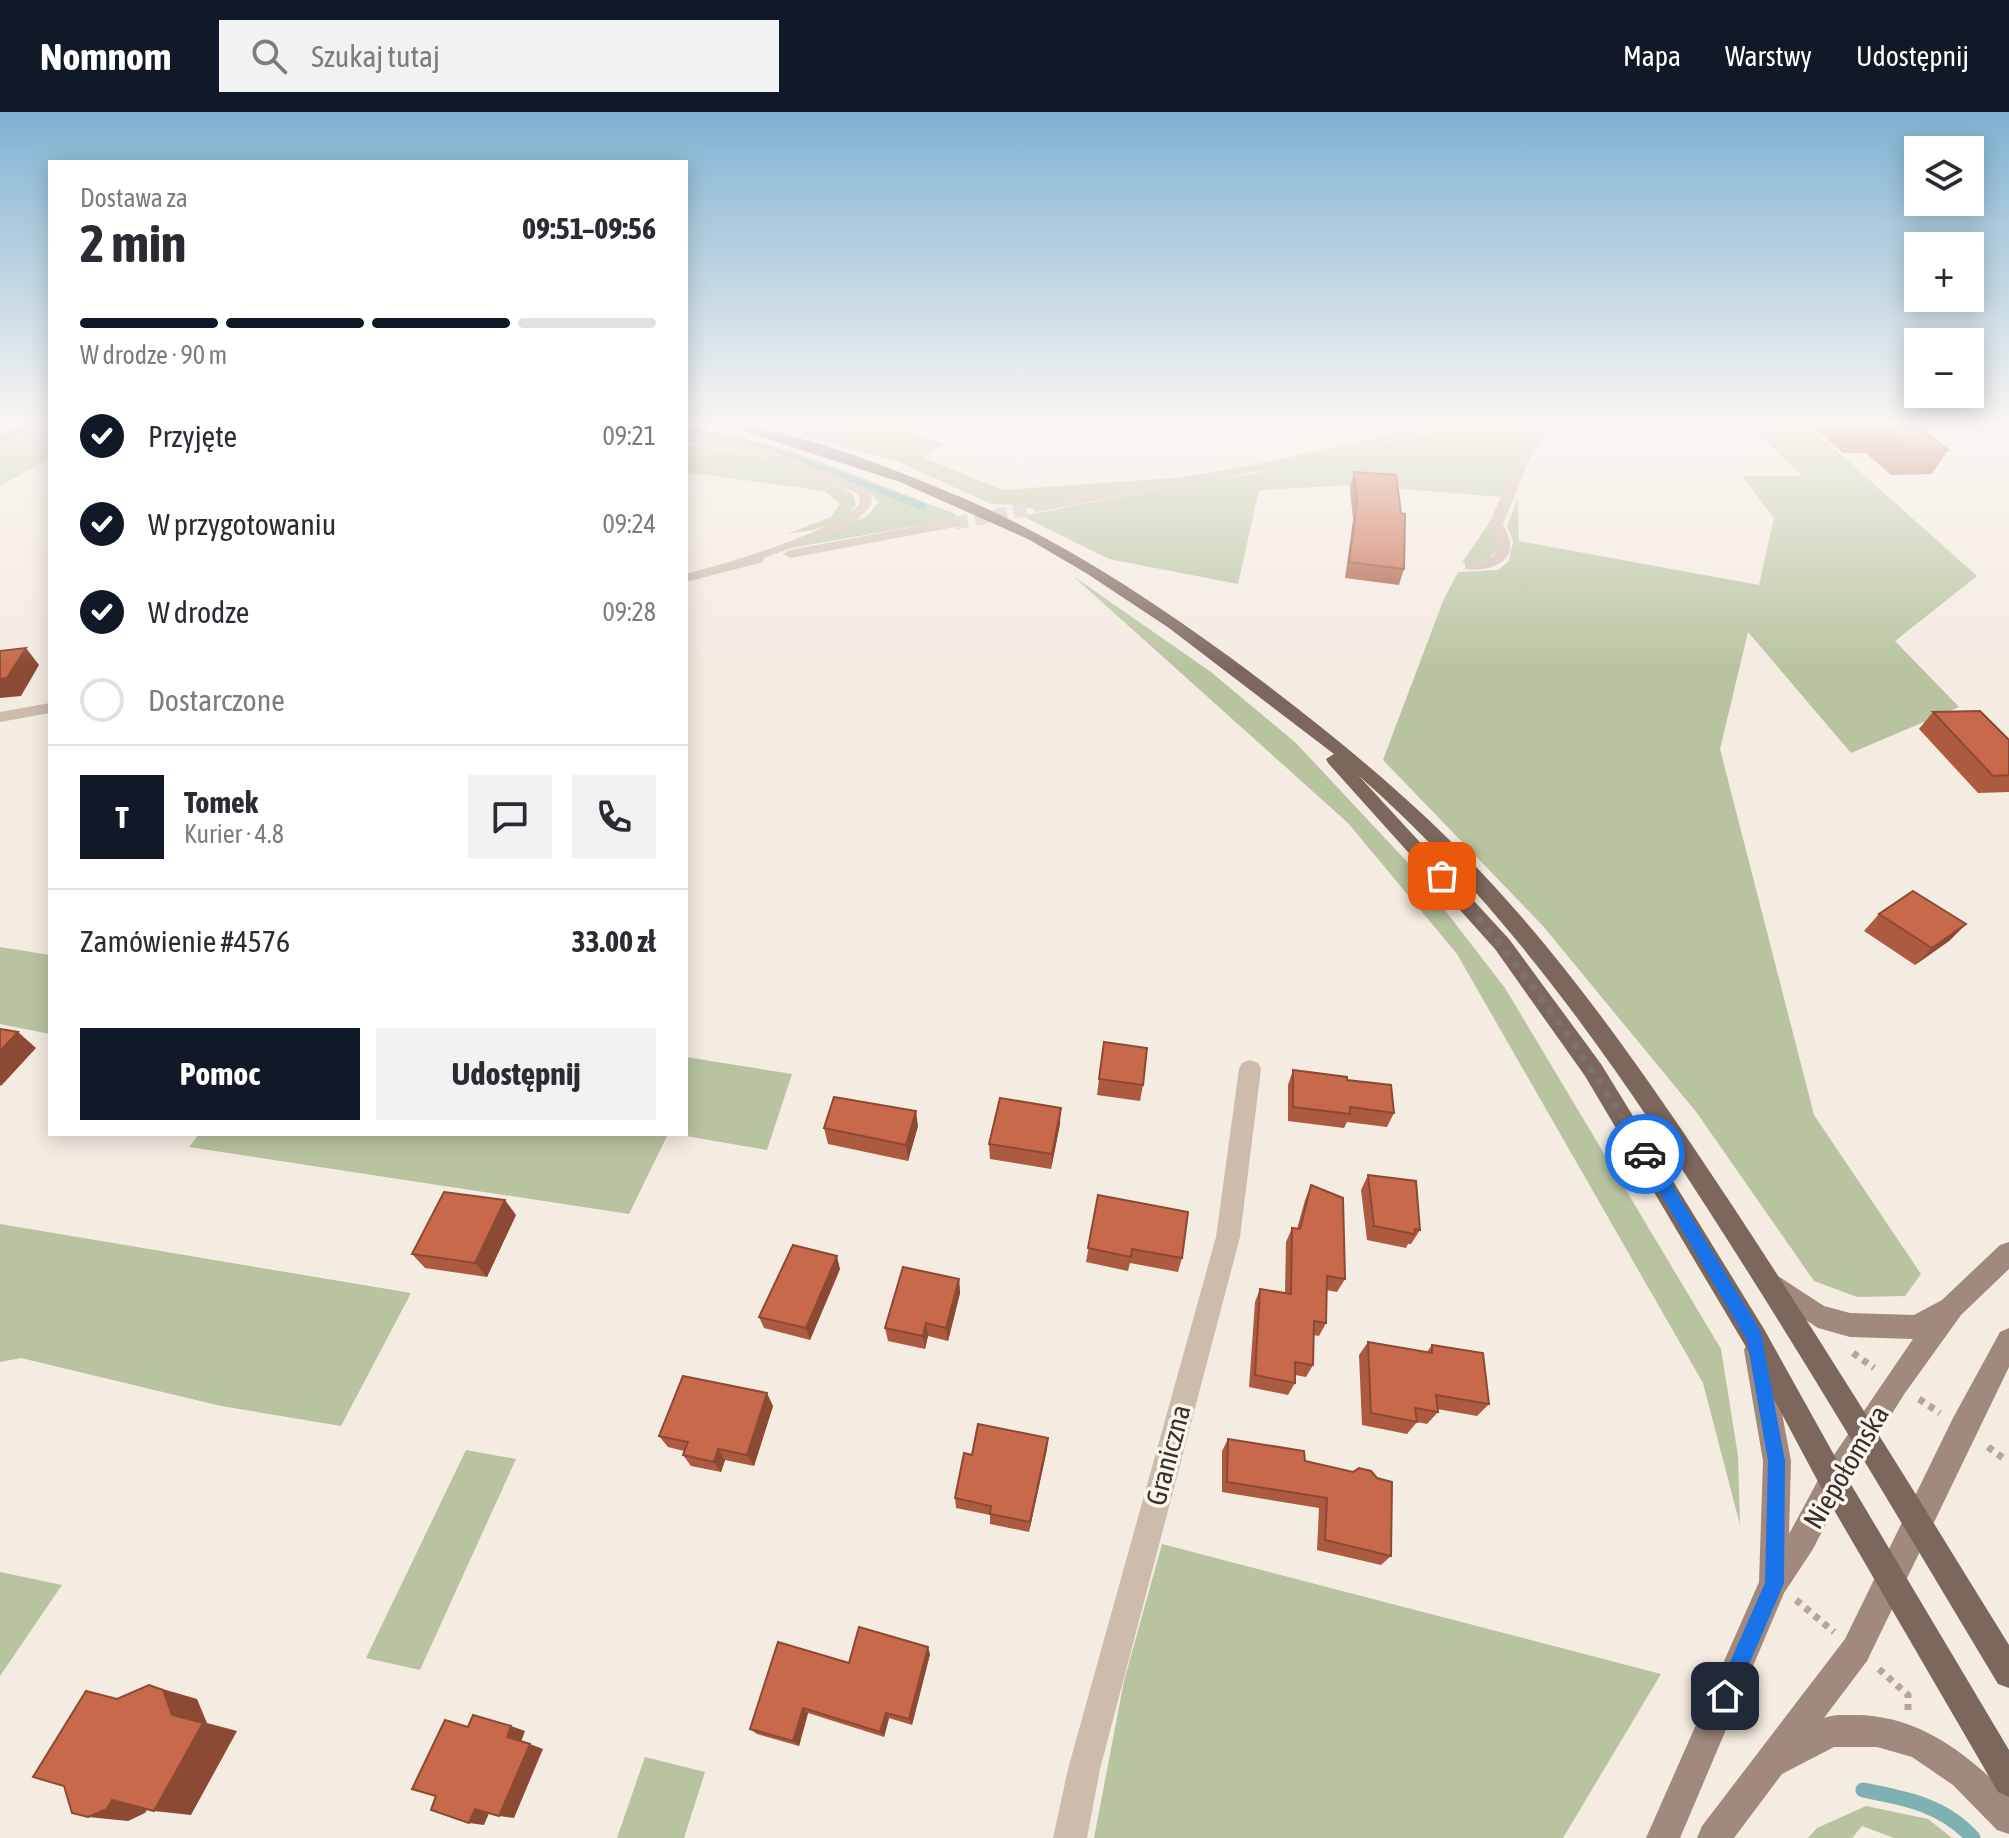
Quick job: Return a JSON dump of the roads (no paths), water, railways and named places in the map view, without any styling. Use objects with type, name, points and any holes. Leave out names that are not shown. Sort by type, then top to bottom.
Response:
[{"type":"main road","points":[[965,507],[1003,522],[1143,600],[1283,703],[1374,777],[1515,921],[1582,1004],[1768,1281],[1865,1434],[2009,1673]]},
{"type":"main road","points":[[1283,703],[1502,944],[1554,1013],[1632,1132],[1755,1338],[1833,1481],[2009,1781]]},
{"type":"main road","name":"Niepołomska","points":[[1663,1838],[1774,1583],[1803,1539],[1833,1481],[1952,1307],[2009,1253]]},
{"type":"main road","points":[[1768,1281],[1818,1316],[1850,1325],[1916,1327],[1952,1307]]},
{"type":"main road","points":[[1755,1338],[1777,1461],[1774,1583]]},
{"type":"main road","points":[[1714,1838],[1856,1650],[2009,1341]]},
{"type":"main road","points":[[1773,1763],[1831,1731],[1877,1731],[1920,1743],[1964,1774],[2009,1818]]},
{"type":"street","points":[[688,577],[747,560],[846,523],[864,507]]},
{"type":"street","points":[[1036,508],[1044,507]]},
{"type":"street","points":[[1470,566],[1484,566],[1500,557],[1504,544],[1496,524],[1503,507]]},
{"type":"street","points":[[747,560],[955,523]]},
{"type":"street","points":[[0,717],[48,708]]},
{"type":"street","name":"Graniczna","points":[[1070,1838],[1084,1769],[1228,1237],[1250,1069]]},
{"type":"waterway","points":[[1863,1790],[1936,1810],[1973,1838]]},
{"type":"tunnel","points":[[955,523],[1036,508]]}]
